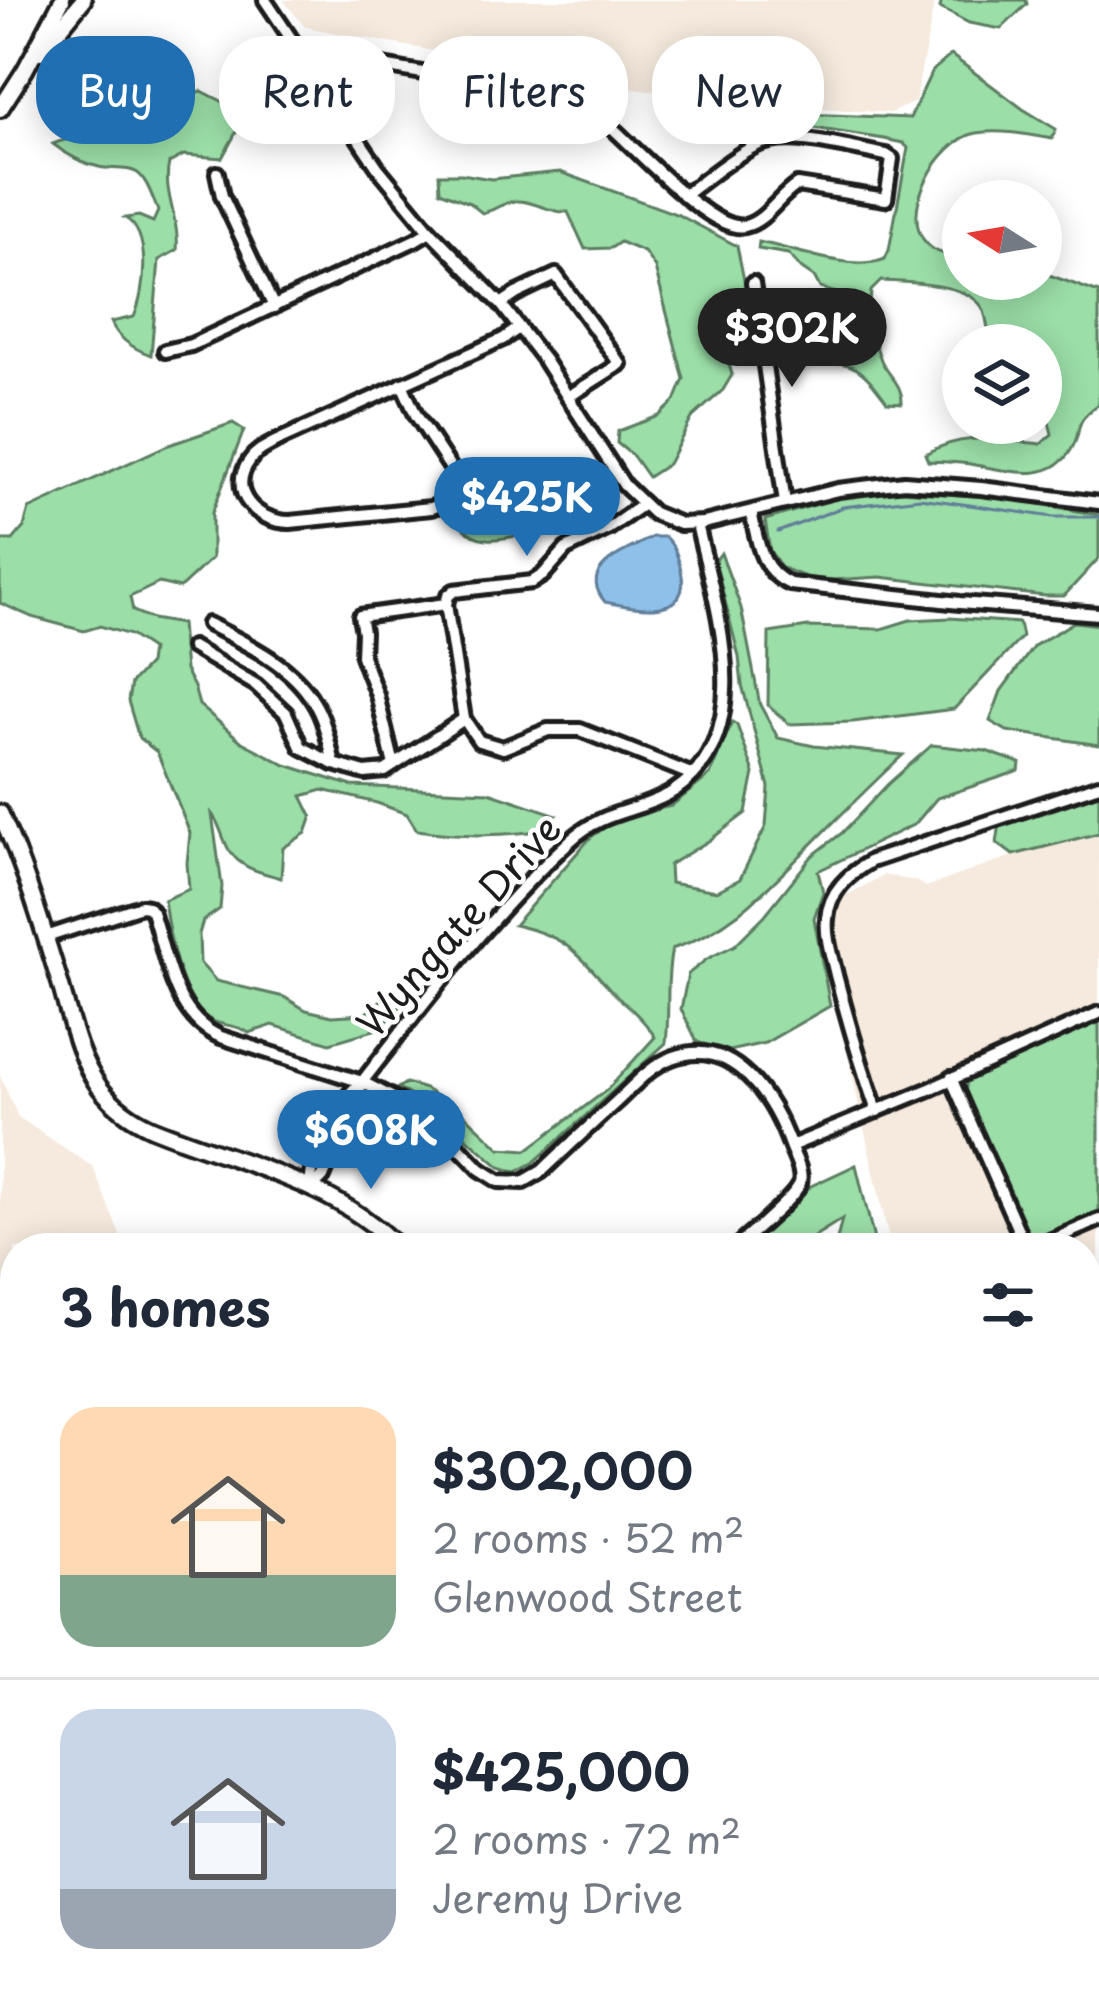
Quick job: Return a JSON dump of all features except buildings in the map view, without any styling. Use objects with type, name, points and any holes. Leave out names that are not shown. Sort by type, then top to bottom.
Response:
[{"type":"main road","points":[[26,70],[62,0]]},
{"type":"main road","points":[[0,109],[83,0]]},
{"type":"main road","points":[[0,813],[46,937],[82,1054],[110,1100],[152,1128],[311,1189],[358,1213],[381,1233]]},
{"type":"street","points":[[265,0],[289,36]]},
{"type":"street","points":[[395,68],[571,98],[595,111],[684,195],[714,218],[741,226],[752,223],[797,185],[886,199],[892,162],[886,155],[776,140],[751,148],[684,195]]},
{"type":"street","points":[[361,144],[430,230],[501,304],[614,471],[642,505],[672,522],[697,524],[862,485],[920,482],[1099,503]]},
{"type":"street","points":[[217,173],[222,196],[274,307]]},
{"type":"street","points":[[165,351],[191,345],[430,230]]},
{"type":"street","points":[[501,304],[556,275],[620,364],[568,397]]},
{"type":"street","points":[[753,283],[785,503]]},
{"type":"street","points":[[402,385],[455,476],[451,501],[431,508],[290,522],[273,521],[254,510],[242,483],[254,455],[519,328]]},
{"type":"street","points":[[642,505],[566,549],[536,580],[454,591],[448,596],[464,719],[479,741],[495,747],[512,746],[548,730],[572,730],[596,735],[693,776]]},
{"type":"street","points":[[751,512],[766,567],[790,584],[1099,614]]},
{"type":"street","name":"Wyngate Drive","points":[[311,1189],[309,1172],[344,1099],[485,932],[593,822],[674,791],[707,758],[719,732],[725,686],[719,622],[697,524]]},
{"type":"street","points":[[394,765],[362,656],[359,616],[446,604]]},
{"type":"street","points":[[208,624],[263,653],[304,689],[318,711],[334,764]]},
{"type":"street","points":[[192,647],[256,685],[286,713],[301,747],[334,764],[373,774],[385,771],[464,719]]},
{"type":"street","points":[[648,759],[674,791]]},
{"type":"street","points":[[877,1111],[853,1043],[832,956],[827,919],[843,881],[871,861],[1099,785]]},
{"type":"street","points":[[46,937],[148,907],[178,992],[196,1022],[214,1034],[362,1082],[436,1123],[486,1174],[507,1183],[532,1178],[666,1060],[682,1055],[717,1057],[742,1070],[772,1106],[800,1173],[800,1184],[791,1196],[751,1233]]},
{"type":"street","points":[[790,1146],[1099,1013]]},
{"type":"street","points":[[951,1078],[1022,1233]]},
{"type":"street","points":[[1066,1233],[1099,1220]]},
{"type":"shaded area","points":[[283,0],[935,0],[915,102],[890,113],[824,108],[824,36],[652,36],[652,91],[628,87],[628,36],[419,36],[419,48],[395,44],[395,36],[353,36],[305,27]]},
{"type":"shaded area","points":[[1099,833],[1099,1233],[888,1233],[819,928],[831,890],[845,896],[884,875],[926,887],[1029,850]]},
{"type":"shaded area","points":[[0,1075],[18,1117],[93,1167],[119,1233],[0,1233]]},
{"type":"green space","points":[[942,0],[1026,0],[1027,4],[1001,29],[969,23],[940,8]]},
{"type":"green space","points":[[951,55],[1056,129],[1052,139],[977,133],[963,138],[936,163],[919,198],[917,216],[919,232],[942,253],[942,287],[881,281],[871,291],[873,335],[902,403],[887,402],[856,369],[822,359],[854,334],[857,313],[852,298],[820,288],[788,254],[758,249],[759,242],[840,261],[885,259],[908,148],[903,143],[824,130],[824,115],[910,118],[932,71]]},
{"type":"green space","points":[[202,91],[219,100],[219,144],[230,144],[222,158],[184,155],[169,163],[177,250],[159,260],[151,355],[127,343],[111,322],[134,317],[138,306],[143,249],[134,226],[125,218],[139,216],[153,222],[158,211],[148,187],[135,172],[87,163],[53,144],[195,144],[195,93]]},
{"type":"green space","points":[[560,172],[679,215],[737,246],[752,319],[726,328],[725,349],[732,375],[723,390],[692,418],[668,464],[648,477],[617,443],[618,431],[659,416],[675,401],[684,379],[655,268],[644,252],[620,242],[611,248],[585,249],[568,212],[517,201],[482,213],[440,191],[439,174],[491,179]]},
{"type":"green space","points":[[1062,280],[1099,293],[1099,404],[1081,422],[1071,450],[1052,468],[1014,472],[928,461],[925,454],[948,444],[1062,444],[1062,324],[987,324],[975,300],[1062,300]]},
{"type":"green space","points":[[233,423],[244,430],[212,513],[212,558],[180,588],[159,583],[130,597],[133,611],[181,624],[185,670],[199,705],[242,742],[286,765],[352,786],[489,792],[557,815],[546,830],[482,835],[434,832],[417,830],[407,814],[323,790],[302,796],[312,816],[306,833],[283,848],[281,878],[239,862],[212,814],[222,886],[220,909],[203,921],[199,934],[200,963],[216,981],[284,997],[306,1010],[332,1016],[365,1014],[410,981],[414,991],[381,1028],[330,1043],[273,1025],[249,1033],[213,1021],[184,985],[164,900],[189,889],[190,833],[157,752],[139,738],[128,701],[131,683],[149,664],[151,649],[130,635],[100,626],[84,631],[0,603],[0,540],[13,540],[24,527],[29,509],[166,446]]},
{"type":"green space","points":[[501,482],[525,493],[532,508],[531,526],[527,534],[491,539],[475,536],[461,525],[466,507]]},
{"type":"green space","points":[[898,491],[1008,498],[1099,515],[1099,558],[1064,596],[1045,596],[880,577],[816,581],[782,568],[770,551],[765,520],[844,496]]},
{"type":"green space","points":[[721,553],[741,608],[760,705],[778,738],[903,755],[742,910],[710,932],[672,949],[666,1043],[533,1163],[516,1172],[500,1167],[436,1111],[398,1088],[406,1083],[425,1089],[464,1114],[500,1148],[527,1150],[607,1090],[655,1037],[568,947],[514,925],[591,837],[619,818],[671,806],[710,775],[732,722],[754,773],[746,813],[669,865],[670,883],[717,891],[740,879],[766,826],[769,787],[715,561]]},
{"type":"green space","points":[[910,620],[1019,623],[1022,637],[954,709],[853,722],[789,724],[768,705],[769,633],[808,627],[881,629]]},
{"type":"green space","points":[[1074,622],[1099,625],[1099,745],[1007,731],[990,721],[1001,691],[1034,646]]},
{"type":"green space","points":[[932,745],[986,751],[1020,763],[1019,771],[937,798],[915,824],[818,871],[823,892],[814,918],[830,1006],[765,1043],[729,1051],[697,1042],[681,1009],[688,974],[735,945],[812,856]]},
{"type":"green space","points":[[1099,793],[1099,833],[1013,855],[997,843],[1000,823]]},
{"type":"green space","points":[[1099,1019],[1099,1215],[1056,1233],[1029,1233],[1022,1227],[967,1100],[966,1084],[977,1072]]},
{"type":"green space","points":[[856,1165],[872,1233],[839,1233],[842,1219],[820,1233],[760,1233],[811,1186]]},
{"type":"water","points":[[652,537],[665,537],[676,552],[682,586],[678,597],[670,604],[645,608],[605,602],[597,589],[601,569]]},
{"type":"waterway","points":[[778,532],[843,507],[920,498],[1053,517],[1099,517]]}]
